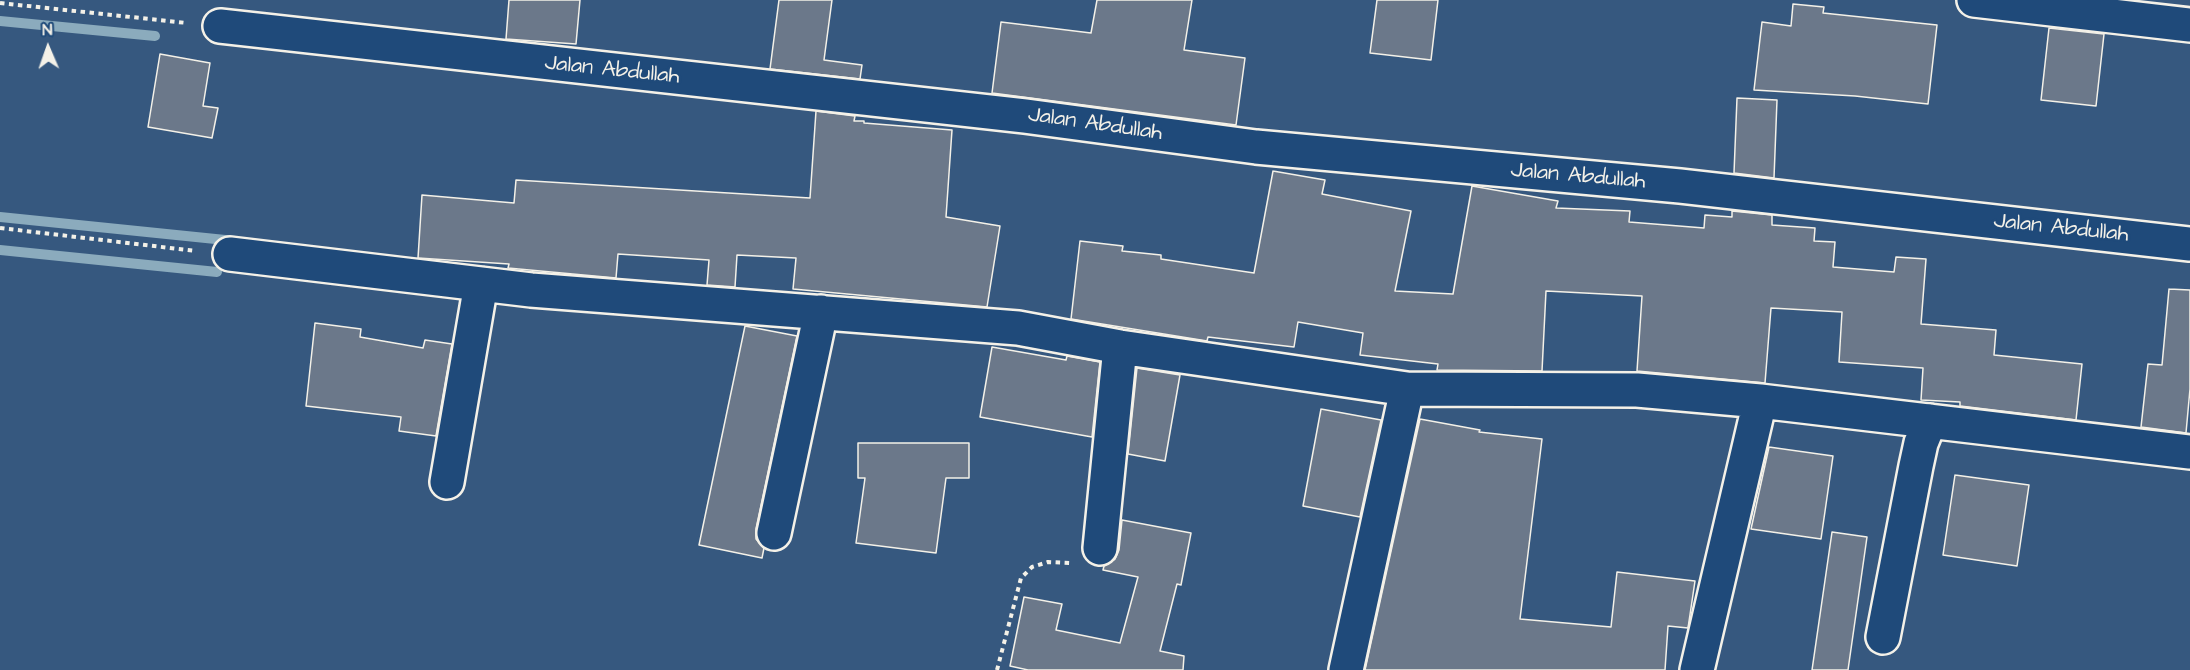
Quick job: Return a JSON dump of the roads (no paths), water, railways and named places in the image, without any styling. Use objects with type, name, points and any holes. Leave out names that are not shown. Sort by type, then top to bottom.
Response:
[{"type":"street","points":[[1974,0],[2190,25]]},
{"type":"street","name":"Jalan Abdullah","points":[[220,26],[1025,116],[1256,147],[1680,186],[2190,244]]},
{"type":"street","points":[[230,255],[481,284],[1018,328],[1120,346],[1407,389],[1637,390],[1760,401],[2190,452]]},
{"type":"street","points":[[447,482],[481,284]]},
{"type":"street","points":[[774,533],[821,312]]},
{"type":"street","points":[[1100,548],[1120,346]]},
{"type":"street","points":[[1346,670],[1407,389]]},
{"type":"street","points":[[1697,670],[1760,401]]},
{"type":"street","points":[[1883,637],[1921,443],[1930,421]]},
{"type":"waterway","points":[[0,21],[155,36]]},
{"type":"waterway","points":[[0,217],[235,241]]},
{"type":"waterway","points":[[0,250],[217,272]]}]
